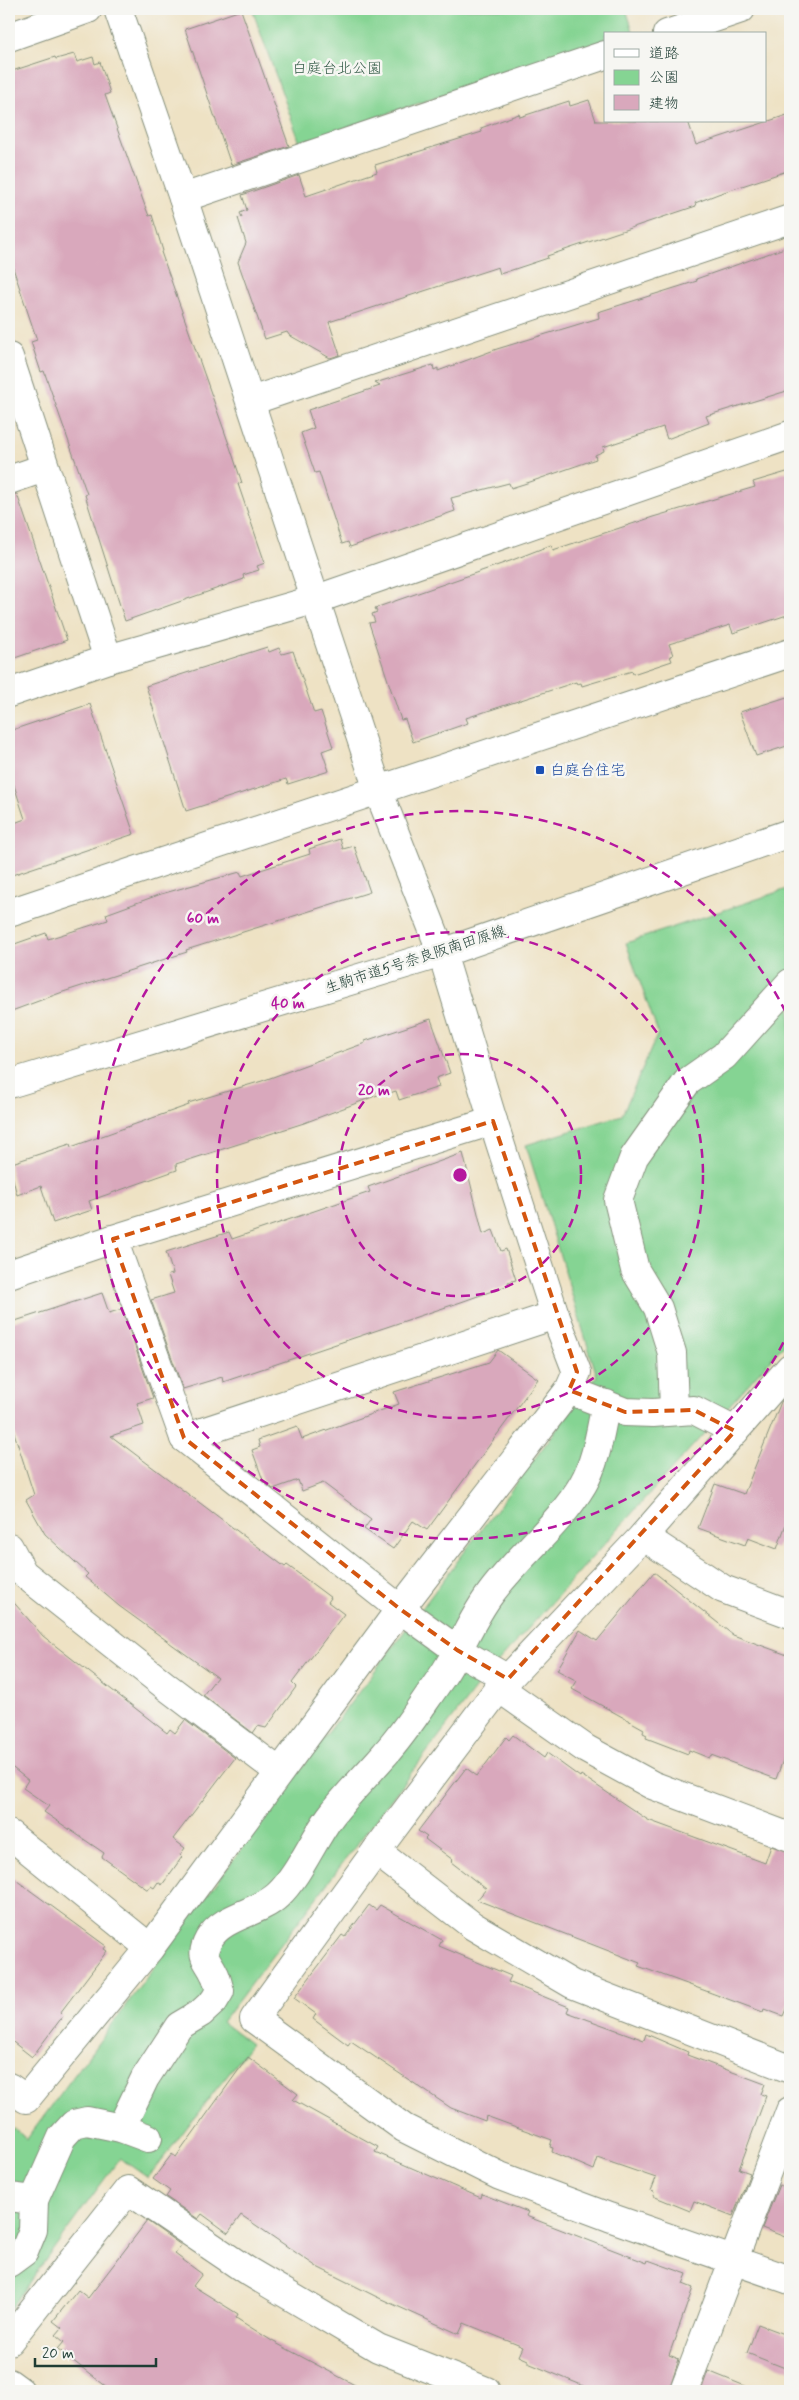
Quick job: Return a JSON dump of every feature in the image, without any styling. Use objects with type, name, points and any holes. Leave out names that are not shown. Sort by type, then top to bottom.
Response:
[{"type":"street","points":[[9,37],[88,9]]},
{"type":"street","points":[[9,2087],[26,2099],[150,1948],[278,1771],[569,1390],[577,1372],[556,1315],[493,1121],[442,953],[378,790],[251,401],[118,9]]},
{"type":"street","points":[[673,32],[741,9]]},
{"type":"street","points":[[183,198],[604,55]]},
{"type":"street","points":[[251,401],[790,218]]},
{"type":"street","points":[[9,357],[108,659]]},
{"type":"street","points":[[9,694],[108,659],[316,599],[790,435]]},
{"type":"street","points":[[9,480],[44,468]]},
{"type":"street","points":[[9,914],[790,654]]},
{"type":"street","name":"生駒市道5号奈良阪南田原線","points":[[9,1084],[442,953],[790,833]]},
{"type":"street","points":[[674,1410],[672,1353],[658,1308],[635,1270],[618,1200],[634,1157],[687,1082],[724,1056],[790,983]]},
{"type":"street","points":[[9,1274],[113,1238],[493,1121]]},
{"type":"street","points":[[113,1238],[184,1438],[400,1609],[504,1683],[586,1749],[652,1785],[790,1837]]},
{"type":"street","points":[[184,1438],[556,1315]]},
{"type":"street","points":[[785,1382],[735,1431],[643,1536],[504,1683],[376,1851],[254,2019],[404,2128],[500,2176],[609,2217],[790,2280]]},
{"type":"street","points":[[569,1390],[625,1412],[653,1413],[694,1410],[735,1431]]},
{"type":"street","points":[[121,2128],[145,2078],[179,2026],[201,2013],[214,2001],[220,1991],[215,1974],[205,1960],[204,1952],[210,1939],[219,1926],[252,1911],[278,1896],[329,1818],[386,1753],[443,1675],[490,1593],[564,1512],[584,1482],[597,1449],[606,1404]]},
{"type":"street","points":[[643,1536],[723,1589],[790,1614]]},
{"type":"street","points":[[9,1547],[23,1573],[167,1687],[278,1771]]},
{"type":"street","points":[[9,1834],[150,1948]]},
{"type":"street","points":[[376,1851],[472,1926],[572,1984],[790,2069]]},
{"type":"street","points":[[684,2391],[790,2112]]},
{"type":"street","points":[[9,2263],[24,2252],[33,2230],[21,2199],[62,2137],[74,2124],[87,2121],[121,2128],[148,2138]]},
{"type":"street","points":[[9,2341],[128,2190],[246,2270],[378,2348],[486,2391]]},
{"type":"street","points":[[9,2383],[20,2391]]},
{"type":"highlighted area","points":[[493,1121],[577,1372],[569,1390],[625,1412],[694,1410],[735,1431],[508,1679],[457,1650],[400,1609],[184,1438],[113,1239]]},
{"type":"green space","name":"白庭台北公園","points":[[252,9],[626,9],[633,31],[631,32],[604,32],[604,41],[300,143]]},
{"type":"green space","points":[[790,888],[790,1338],[481,1681],[222,2022],[251,2044],[148,2178],[120,2158],[9,2310],[9,2125],[27,2139],[309,1758],[597,1376],[526,1145],[622,1115],[658,1033],[626,943]]},
{"type":"building","points":[[241,10],[289,146],[231,165],[185,29]]},
{"type":"building","points":[[74,54],[77,62],[93,57],[95,64],[100,62],[110,93],[105,95],[145,206],[149,216],[152,215],[163,251],[161,252],[230,447],[242,483],[238,484],[265,563],[257,566],[259,570],[243,575],[244,579],[125,621],[85,495],[87,494],[44,371],[41,372],[31,342],[37,340],[9,256],[9,72],[55,57],[56,59]]},
{"type":"building","points":[[589,100],[596,121],[688,122],[696,145],[790,114],[790,170],[718,194],[695,203],[696,206],[547,256],[548,258],[500,274],[498,267],[329,322],[340,355],[330,358],[289,335],[287,332],[265,339],[238,262],[246,243],[238,218],[242,217],[240,213],[247,210],[242,195],[299,175],[306,196],[377,172],[375,165],[482,132],[481,128],[519,114],[520,117],[569,101],[570,106]]},
{"type":"building","points":[[790,246],[790,390],[706,416],[709,423],[667,439],[663,427],[603,447],[604,451],[595,455],[596,459],[530,482],[511,488],[509,483],[451,498],[455,511],[350,547],[348,542],[342,544],[319,472],[315,473],[301,433],[314,428],[308,410],[380,386],[375,383],[433,365],[434,370],[438,368],[438,371],[497,349],[599,318],[598,312],[697,281],[696,279]]},
{"type":"building","points":[[790,471],[790,614],[733,633],[730,625],[669,644],[673,655],[670,656],[672,661],[633,674],[632,671],[582,686],[581,683],[577,684],[576,682],[466,718],[468,723],[413,742],[405,719],[401,720],[369,623],[375,622],[372,614],[377,612],[375,608],[551,545],[553,550],[653,517],[755,487],[753,482]]},
{"type":"building","points":[[17,494],[67,640],[9,660],[9,495]]},
{"type":"building","points":[[267,647],[269,652],[279,648],[282,654],[293,651],[314,713],[321,711],[333,747],[322,751],[329,771],[288,784],[286,779],[186,811],[146,686]]},
{"type":"building","points":[[790,696],[790,745],[756,756],[740,712]]},
{"type":"building","points":[[90,704],[134,834],[9,876],[9,825],[25,819],[9,770],[9,731]]},
{"type":"building","points":[[340,839],[343,849],[354,846],[370,892],[186,950],[187,952],[60,993],[9,1012],[9,946],[46,933],[48,939],[108,920],[106,914],[161,894],[240,872],[242,876],[310,854],[309,849]]},
{"type":"building","points":[[431,1019],[450,1073],[436,1078],[439,1087],[399,1100],[396,1091],[383,1095],[383,1093],[304,1123],[176,1164],[177,1170],[89,1201],[92,1210],[53,1223],[41,1186],[17,1195],[9,1164],[70,1144],[71,1147],[189,1105],[188,1103],[262,1081],[365,1043],[365,1041]]},
{"type":"building","points":[[463,1153],[483,1234],[493,1230],[501,1251],[506,1249],[516,1280],[508,1282],[509,1285],[461,1302],[223,1382],[222,1377],[183,1389],[151,1300],[174,1293],[168,1275],[173,1274],[166,1252],[229,1232],[232,1239],[370,1192],[368,1187]]},
{"type":"building","points":[[102,1293],[109,1313],[122,1309],[153,1398],[137,1403],[144,1425],[111,1436],[285,1567],[287,1565],[331,1598],[328,1602],[344,1614],[292,1683],[296,1687],[266,1728],[258,1726],[253,1733],[203,1695],[217,1677],[119,1606],[85,1577],[88,1574],[45,1534],[26,1500],[34,1495],[9,1417],[9,1323]]},
{"type":"building","points":[[498,1350],[538,1379],[427,1530],[413,1521],[393,1549],[364,1529],[371,1519],[323,1483],[302,1491],[298,1480],[273,1489],[263,1480],[252,1450],[260,1447],[258,1440],[297,1426],[302,1439],[399,1404],[394,1392],[489,1362]]},
{"type":"building","points":[[790,1391],[790,1513],[777,1549],[748,1538],[745,1545],[698,1528],[715,1484],[744,1494],[781,1402]]},
{"type":"building","points":[[654,1572],[733,1635],[790,1656],[790,1741],[776,1779],[711,1755],[709,1758],[689,1750],[688,1754],[646,1738],[647,1735],[643,1733],[644,1729],[572,1689],[577,1681],[557,1670],[580,1630],[597,1641]]},
{"type":"building","points":[[9,1597],[43,1636],[167,1733],[170,1729],[175,1733],[185,1720],[235,1758],[173,1839],[185,1848],[180,1855],[182,1857],[162,1885],[158,1882],[154,1888],[151,1886],[148,1890],[102,1857],[104,1853],[44,1812],[49,1806],[23,1788],[28,1780],[9,1765]]},
{"type":"building","points":[[513,1735],[544,1758],[547,1753],[580,1777],[581,1775],[648,1820],[765,1863],[771,1846],[790,1852],[790,2000],[783,2016],[764,2009],[763,2012],[638,1966],[640,1963],[477,1900],[486,1889],[451,1862],[453,1860],[425,1839],[427,1837],[418,1831],[466,1768],[477,1776],[506,1737],[509,1740]]},
{"type":"building","points":[[9,1875],[106,1946],[104,1949],[107,1951],[60,2013],[63,2016],[32,2057],[9,2039]]},
{"type":"building","points":[[369,1905],[376,1910],[380,1905],[442,1940],[439,1946],[511,1976],[508,1982],[569,2007],[567,2012],[644,2040],[646,2034],[688,2052],[687,2055],[765,2084],[761,2094],[766,2096],[739,2169],[750,2173],[733,2216],[694,2201],[690,2211],[653,2196],[654,2192],[651,2191],[656,2178],[598,2158],[594,2170],[552,2152],[553,2148],[550,2147],[552,2140],[486,2116],[485,2121],[451,2108],[351,2041],[348,2045],[313,2019],[316,2014],[294,1998],[342,1935],[345,1937]]},
{"type":"building","points":[[248,2057],[298,2094],[293,2100],[378,2147],[375,2152],[481,2198],[482,2194],[528,2212],[526,2216],[647,2263],[648,2260],[687,2274],[683,2284],[693,2288],[669,2355],[679,2359],[669,2391],[596,2391],[528,2363],[528,2360],[519,2356],[523,2347],[464,2323],[459,2334],[377,2297],[317,2267],[241,2215],[228,2233],[202,2214],[198,2219],[166,2197],[170,2191],[153,2179],[172,2154],[176,2157]]},
{"type":"building","points":[[779,2185],[790,2189],[790,2239],[762,2228]]},
{"type":"building","points":[[147,2221],[181,2245],[175,2254],[202,2274],[193,2286],[238,2314],[236,2318],[272,2341],[366,2391],[112,2391],[58,2349],[64,2342],[56,2335],[62,2328],[53,2321],[78,2290],[88,2298]]},
{"type":"building","points":[[758,2324],[790,2336],[790,2370],[747,2353]]},
{"type":"building","points":[[708,2371],[755,2390],[755,2391],[701,2391]]},
{"type":"place","name":"白庭台住宅","points":[[540,770]]}]
